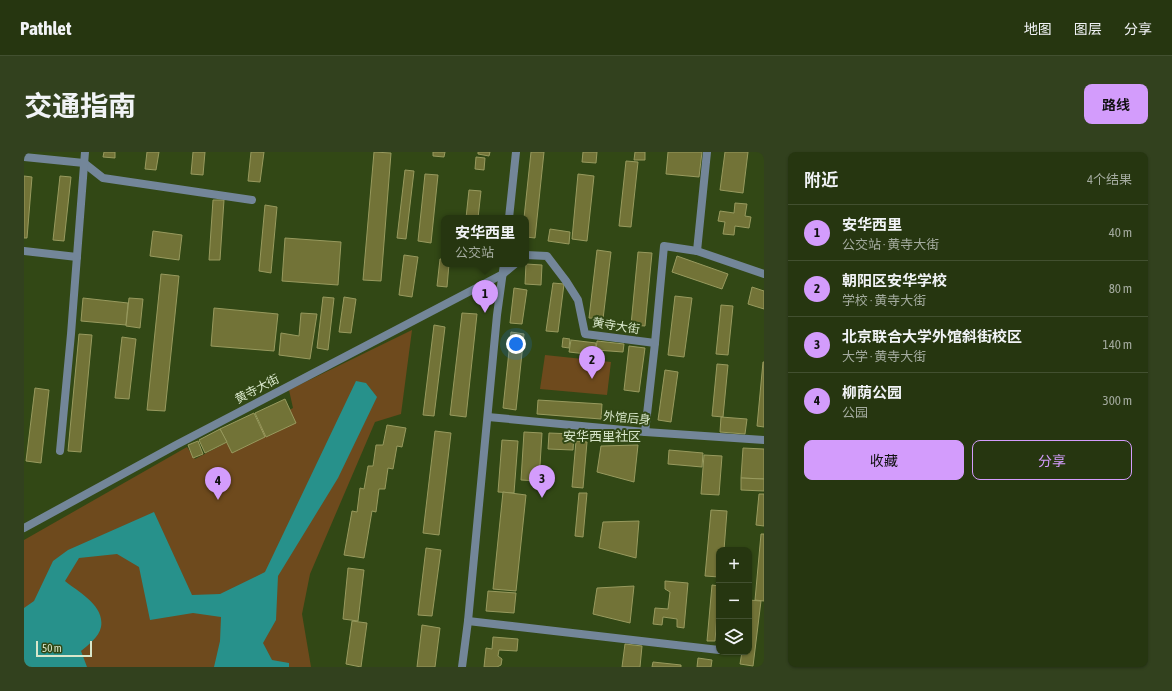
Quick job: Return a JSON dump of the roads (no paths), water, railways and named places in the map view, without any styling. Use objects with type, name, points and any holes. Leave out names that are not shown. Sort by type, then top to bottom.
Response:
[{"type":"street","points":[[60,451],[85,152]]},
{"type":"street","points":[[509,215],[516,152]]},
{"type":"street","points":[[697,250],[707,152]]},
{"type":"street","points":[[24,156],[84,163],[103,178],[252,200]]},
{"type":"street","points":[[645,432],[664,246],[697,250],[764,274]]},
{"type":"street","points":[[24,251],[77,257]]},
{"type":"street","name":"黄寺大街","points":[[529,255],[547,256],[566,281],[578,300],[585,334],[655,343]]},
{"type":"street","points":[[462,667],[468,621],[497,315],[504,267]]},
{"type":"street","name":"黄寺大街","points":[[24,528],[176,445],[503,274],[511,267]]},
{"type":"street","name":"外馆后身","points":[[488,417],[645,432],[764,440]]},
{"type":"street","points":[[468,621],[716,650]]},
{"type":"water","points":[[356,381],[366,383],[377,397],[338,478],[278,576],[276,620],[263,643],[272,660],[289,663],[289,667],[214,667],[220,641],[221,617],[193,613],[150,620],[139,567],[117,554],[79,558],[65,581],[95,606],[101,619],[100,631],[81,651],[87,667],[24,667],[24,608],[34,601],[53,561],[68,550],[154,512],[192,595],[220,594],[265,572]]},
{"type":"place","name":"安华西里","points":[[485,313]]},
{"type":"place","name":"朝阳区安华学校","points":[[592,379]]},
{"type":"place","name":"北京联合大学外馆斜街校区","points":[[542,498]]},
{"type":"place","name":"柳荫公园","points":[[218,500]]},
{"type":"district","name":"安华西里社区","points":[[602,436]]}]
